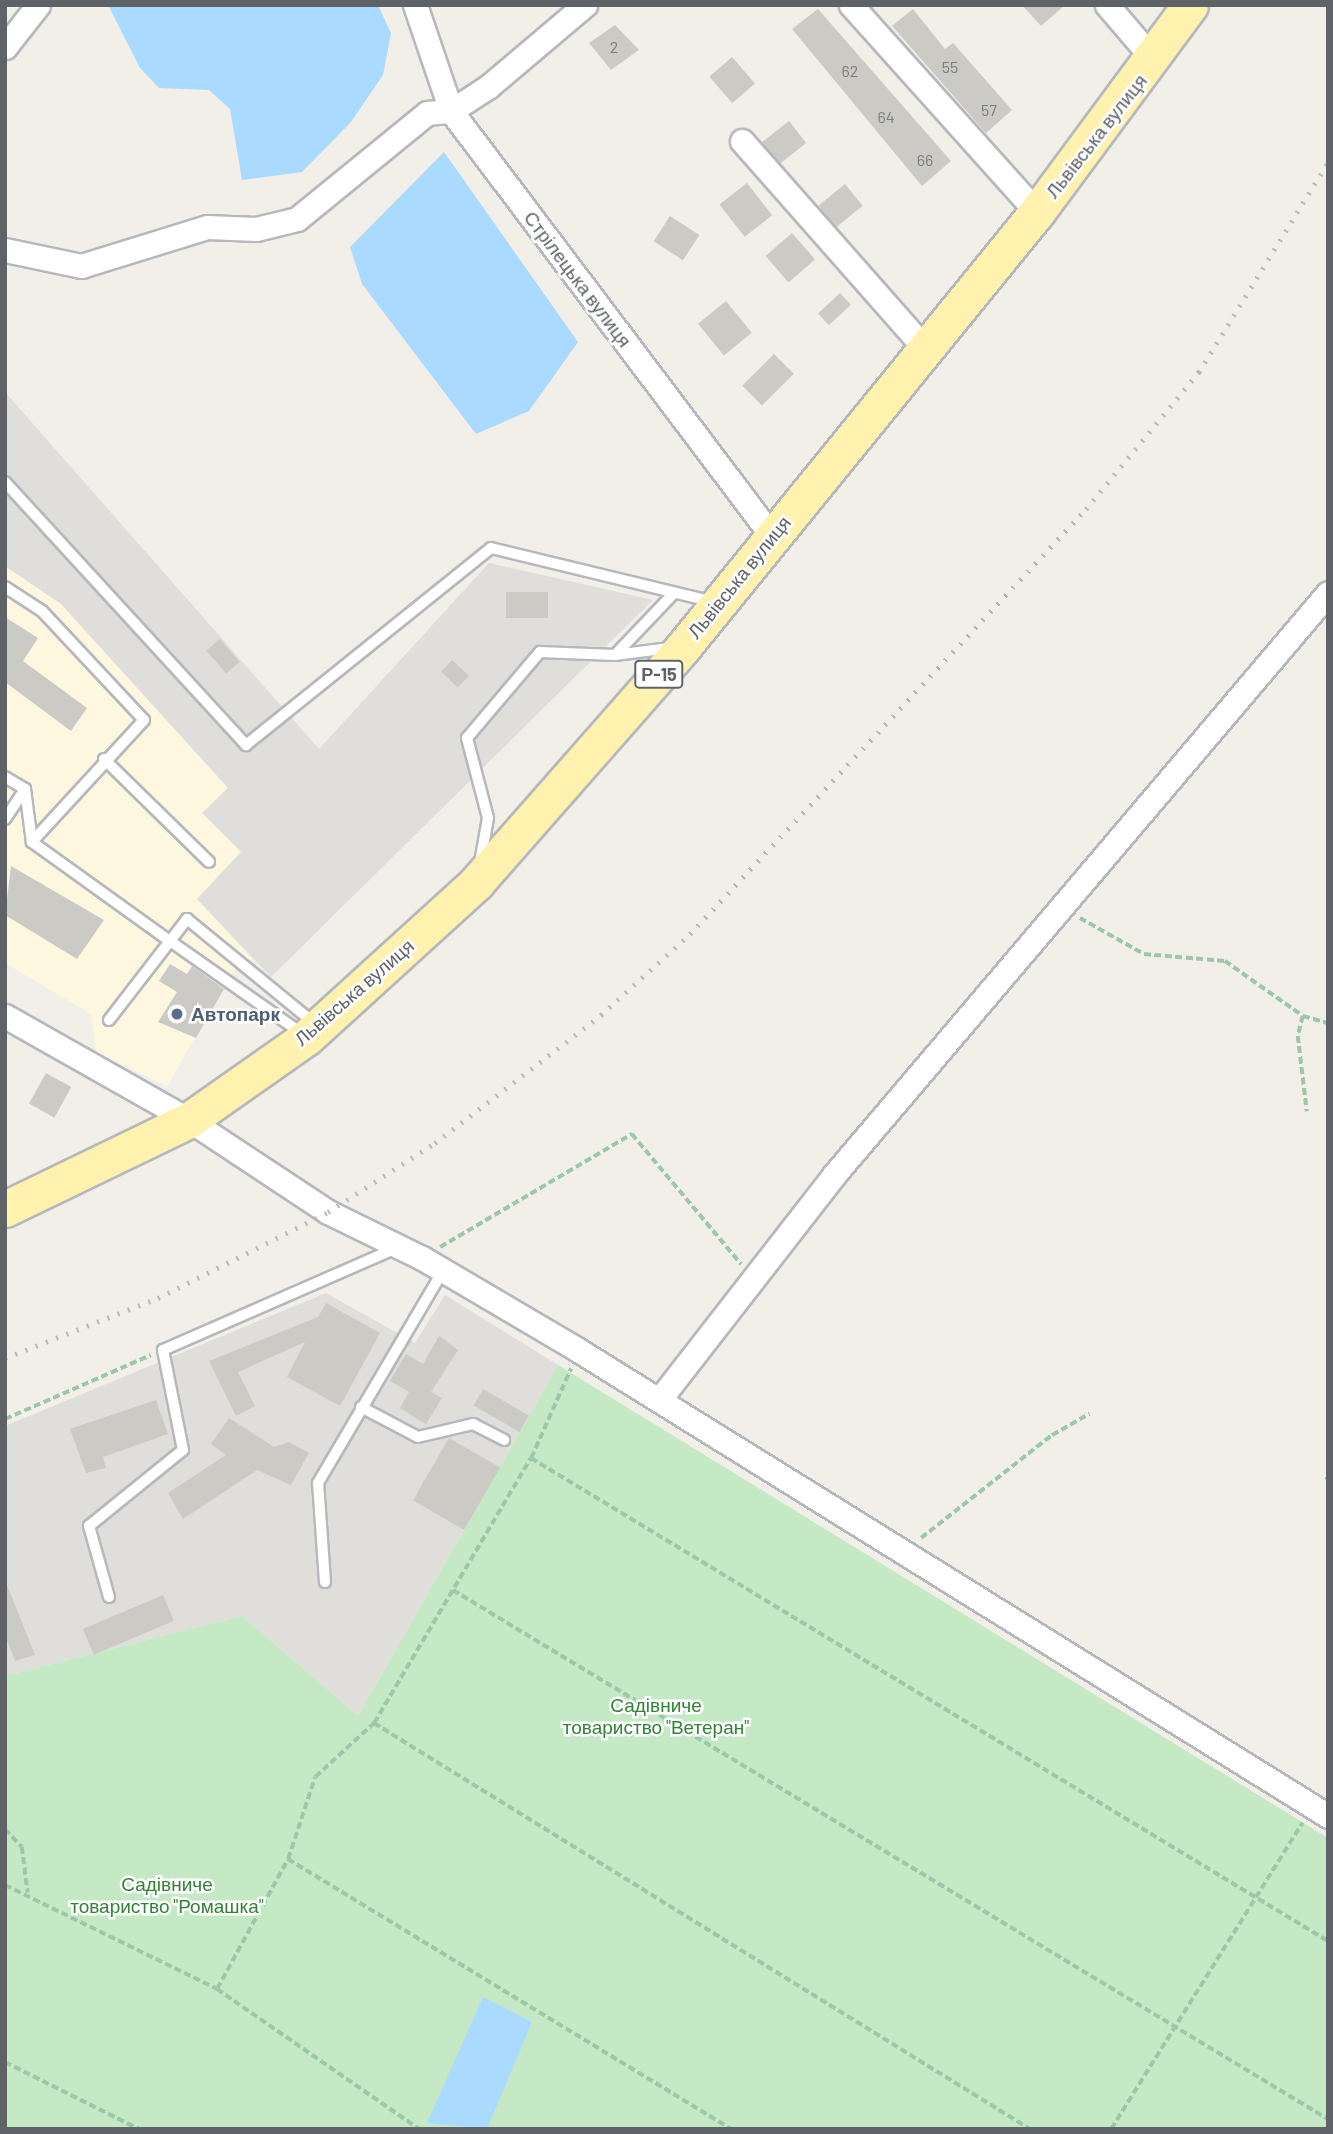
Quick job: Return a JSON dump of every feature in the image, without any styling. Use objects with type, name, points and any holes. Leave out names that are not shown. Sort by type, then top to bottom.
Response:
[{"type":"main road","name":"Львівська вулиця","points":[[5,1209],[189,1120],[313,1032],[476,883],[684,646],[922,345],[1037,212],[1155,61],[1190,5]]},
{"type":"street","points":[[5,47],[38,5]]},
{"type":"street","name":"Стрілецька вулиця","points":[[415,5],[451,111],[772,536]]},
{"type":"street","points":[[5,250],[81,266],[207,227],[256,229],[297,219],[427,113],[451,111],[585,5]]},
{"type":"street","points":[[851,5],[1037,212]]},
{"type":"street","points":[[1107,5],[1155,61]]},
{"type":"street","points":[[742,141],[922,345]]},
{"type":"street","points":[[659,1400],[754,1279],[1328,593]]},
{"type":"street","points":[[5,1016],[189,1120],[397,1248],[422,1258],[578,1350],[1320,1811]]},
{"type":"lane","points":[[5,482],[246,745],[491,548],[718,603]]},
{"type":"lane","points":[[5,587],[42,611],[144,720],[104,759],[32,842]]},
{"type":"lane","points":[[615,655],[674,593]]},
{"type":"lane","points":[[476,883],[488,818],[467,738],[540,652],[615,655],[684,646]]},
{"type":"lane","points":[[104,759],[209,862]]},
{"type":"lane","points":[[5,777],[25,789]]},
{"type":"lane","points":[[25,789],[32,842],[170,941],[313,1032]]},
{"type":"lane","points":[[5,819],[25,789]]},
{"type":"lane","points":[[109,1020],[187,919],[313,1032]]},
{"type":"lane","points":[[109,1597],[89,1526],[183,1450],[163,1350],[397,1248]]},
{"type":"lane","points":[[325,1582],[318,1483],[443,1271]]},
{"type":"lane","points":[[362,1407],[418,1437],[473,1424],[504,1440]]},
{"type":"path","points":[[1062,910],[1144,954],[1225,961],[1303,1016],[1328,1023]]},
{"type":"path","points":[[1303,1016],[1298,1036],[1307,1111]]},
{"type":"path","points":[[422,1258],[632,1134],[754,1279]]},
{"type":"path","points":[[5,1419],[163,1350]]},
{"type":"path","points":[[216,1989],[288,1859],[315,1777],[374,1723],[531,1458],[578,1350]]},
{"type":"path","points":[[903,1553],[1052,1435],[1089,1414]]},
{"type":"path","points":[[531,1458],[1328,1941]]},
{"type":"path","points":[[453,1590],[1328,2119]]},
{"type":"path","points":[[374,1723],[1030,2129]]},
{"type":"path","points":[[1111,2129],[1256,1897],[1320,1811]]},
{"type":"path","points":[[5,1829],[22,1847],[28,1893]]},
{"type":"path","points":[[288,1859],[731,2129]]},
{"type":"path","points":[[5,1885],[28,1893],[216,1989],[419,2129]]},
{"type":"path","points":[[5,2062],[139,2129]]},
{"type":"shaded area","points":[[5,392],[319,749],[489,563],[653,600],[271,977],[197,899],[241,852],[202,813],[228,788],[61,604],[5,566]]},
{"type":"shaded area","points":[[5,566],[61,604],[228,788],[241,852],[197,899],[252,959],[235,969],[167,1086],[96,1052],[91,1014],[5,963]]},
{"type":"shaded area","points":[[326,1293],[415,1343],[445,1295],[558,1365],[358,1716],[242,1616],[5,1676],[5,1426]]},
{"type":"green space","name":"Садівниче товариство \"Ветеран\"","points":[[558,1365],[1328,1838],[1328,2129],[5,2129],[5,1676],[242,1616],[358,1716]]},
{"type":"water","points":[[108,5],[378,5],[391,33],[383,75],[351,122],[302,172],[242,180],[230,109],[209,90],[159,88],[140,68]]},
{"type":"water","points":[[444,152],[578,342],[529,411],[476,434],[362,284],[350,247]]},
{"type":"water","points":[[483,1997],[532,2022],[487,2129],[427,2123]]},
{"type":"building","points":[[1022,5],[1065,5],[1041,26]]},
{"type":"building","points":[[818,9],[951,161],[922,186],[792,29]]},
{"type":"building","points":[[913,9],[945,49],[953,43],[1012,110],[986,133],[892,26]]},
{"type":"building","points":[[615,25],[639,50],[611,70],[589,43]]},
{"type":"building","points":[[732,57],[755,83],[732,103],[709,77]]},
{"type":"building","points":[[789,121],[806,143],[779,164],[762,142]]},
{"type":"building","points":[[747,183],[772,215],[745,237],[719,205]]},
{"type":"building","points":[[845,184],[863,206],[836,227],[819,205]]},
{"type":"building","points":[[670,216],[699,235],[683,260],[654,241]]},
{"type":"building","points":[[792,233],[815,259],[789,282],[766,256]]},
{"type":"building","points":[[840,293],[851,305],[829,325],[818,313]]},
{"type":"building","points":[[726,301],[752,333],[724,356],[698,324]]},
{"type":"building","points":[[774,354],[794,374],[762,406],[742,386]]},
{"type":"building","points":[[506,592],[548,592],[548,618],[506,618]]},
{"type":"building","points":[[5,617],[38,638],[23,661],[87,708],[71,731],[5,682]]},
{"type":"building","points":[[220,639],[240,662],[226,673],[206,651]]},
{"type":"building","points":[[452,660],[469,676],[458,687],[441,672]]},
{"type":"building","points":[[11,866],[104,920],[77,959],[5,915]]},
{"type":"building","points":[[170,964],[187,974],[192,966],[224,989],[196,1038],[158,1022],[177,992],[159,981]]},
{"type":"building","points":[[46,1073],[71,1087],[54,1118],[29,1104]]},
{"type":"building","points":[[326,1303],[380,1333],[340,1406],[287,1377],[305,1342],[238,1372],[255,1406],[236,1416],[209,1361],[318,1317]]},
{"type":"building","points":[[439,1336],[458,1350],[431,1392],[442,1398],[426,1424],[400,1408],[409,1392],[390,1381],[406,1354],[423,1364]]},
{"type":"building","points":[[483,1389],[529,1416],[519,1432],[474,1405]]},
{"type":"building","points":[[156,1400],[168,1434],[103,1457],[106,1468],[86,1473],[70,1429]]},
{"type":"building","points":[[229,1418],[274,1447],[289,1442],[309,1453],[291,1485],[257,1470],[183,1519],[168,1493],[226,1455],[211,1444]]},
{"type":"building","points":[[449,1438],[500,1468],[464,1530],[413,1500]]},
{"type":"building","points":[[5,1580],[35,1655],[15,1661],[5,1635]]},
{"type":"building","points":[[163,1595],[174,1621],[94,1655],[83,1629]]},
{"type":"railway","points":[[5,1358],[158,1298],[328,1212],[435,1143],[601,1015],[690,934],[1086,509],[1199,372],[1328,162]]},
{"type":"place","name":"Автопарк","points":[[177,1014]]},
{"type":"park label","name":"Садівниче товариство \"Ромашка\"","points":[[167,1895]]}]
